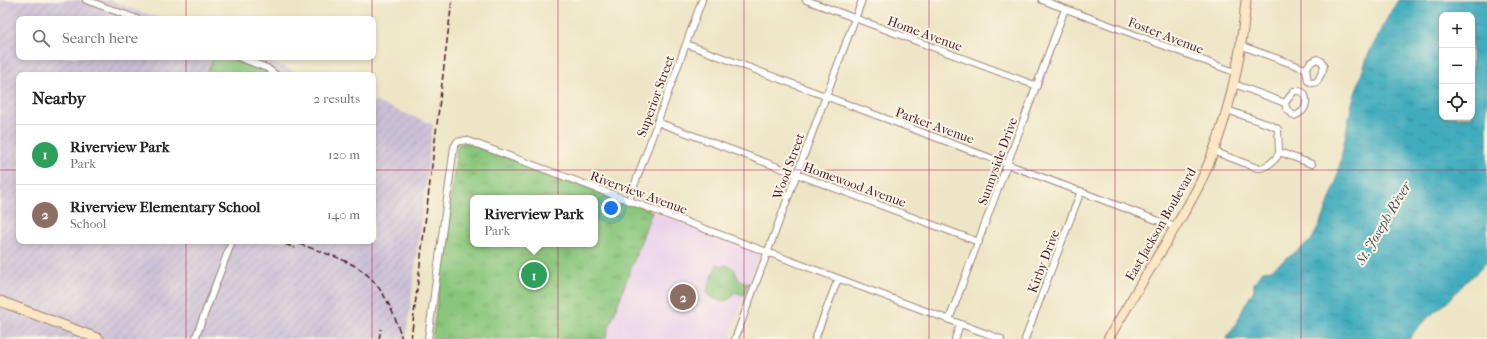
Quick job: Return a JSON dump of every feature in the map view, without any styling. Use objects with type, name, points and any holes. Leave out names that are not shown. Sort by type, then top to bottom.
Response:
[{"type":"main road","name":"East Jackson Boulevard","points":[[1108,339],[1201,180],[1213,152],[1228,110],[1237,73],[1242,46],[1246,0]]},
{"type":"main road","points":[[0,301],[99,339]]},
{"type":"street","points":[[86,0],[129,16]]},
{"type":"street","name":"Superior Street","points":[[629,200],[702,0]]},
{"type":"street","name":"Home Avenue","points":[[806,0],[1037,86]]},
{"type":"street","name":"Wood Street","points":[[734,339],[862,0]]},
{"type":"street","name":"Foster Avenue","points":[[1042,0],[1237,73]]},
{"type":"street","name":"Sunnyside Drive","points":[[949,320],[1065,9]]},
{"type":"street","name":"Parker Avenue","points":[[686,44],[1175,226]]},
{"type":"street","points":[[1242,46],[1306,69]]},
{"type":"street","points":[[246,60],[268,68],[273,72]]},
{"type":"street","points":[[1234,84],[1285,103]]},
{"type":"street","points":[[1213,152],[1262,169],[1269,165],[1279,152],[1278,129],[1228,110]]},
{"type":"street","name":"Homewood Avenue","points":[[657,122],[979,242]]},
{"type":"street","name":"Riverview Avenue","points":[[428,339],[454,147],[457,142],[466,140],[768,251],[838,279],[1001,339]]},
{"type":"street","points":[[1279,152],[1312,164]]},
{"type":"street","name":"Kirby Drive","points":[[1025,339],[1081,191]]},
{"type":"street","points":[[195,339],[231,244]]},
{"type":"street","points":[[815,339],[838,279]]},
{"type":"street","points":[[955,339],[960,324]]},
{"type":"shaded area","points":[[0,0],[110,0],[152,16],[16,16],[16,60],[266,60],[297,72],[16,72],[16,244],[376,244],[376,102],[433,124],[406,339],[0,339]]},
{"type":"shaded area","points":[[652,211],[760,254],[729,339],[605,339]]},
{"type":"green space","points":[[213,60],[235,60],[265,72],[207,72]]},
{"type":"green space","points":[[467,143],[652,211],[605,339],[432,339],[458,145]]},
{"type":"green space","points":[[717,264],[724,267],[725,265],[734,269],[739,280],[748,283],[744,295],[734,292],[731,298],[722,302],[710,297],[710,295],[706,293]]},
{"type":"water","name":"St. Joseph River","points":[[1398,0],[1487,0],[1487,262],[1448,301],[1421,324],[1409,339],[1226,339],[1254,290],[1254,283],[1263,271],[1271,270],[1311,241],[1324,216],[1337,179],[1352,103],[1368,55]]},
{"type":"railway","points":[[411,339],[452,0]]},
{"type":"railway","points":[[285,244],[295,248]]},
{"type":"railway","points":[[300,244],[342,260],[357,267],[366,274],[386,299],[402,339]]},
{"type":"railway","points":[[379,339],[381,329]]},
{"type":"place","name":"Riverview Park","points":[[534,275]]},
{"type":"place","name":"Riverview Elementary School","points":[[683,297]]}]
